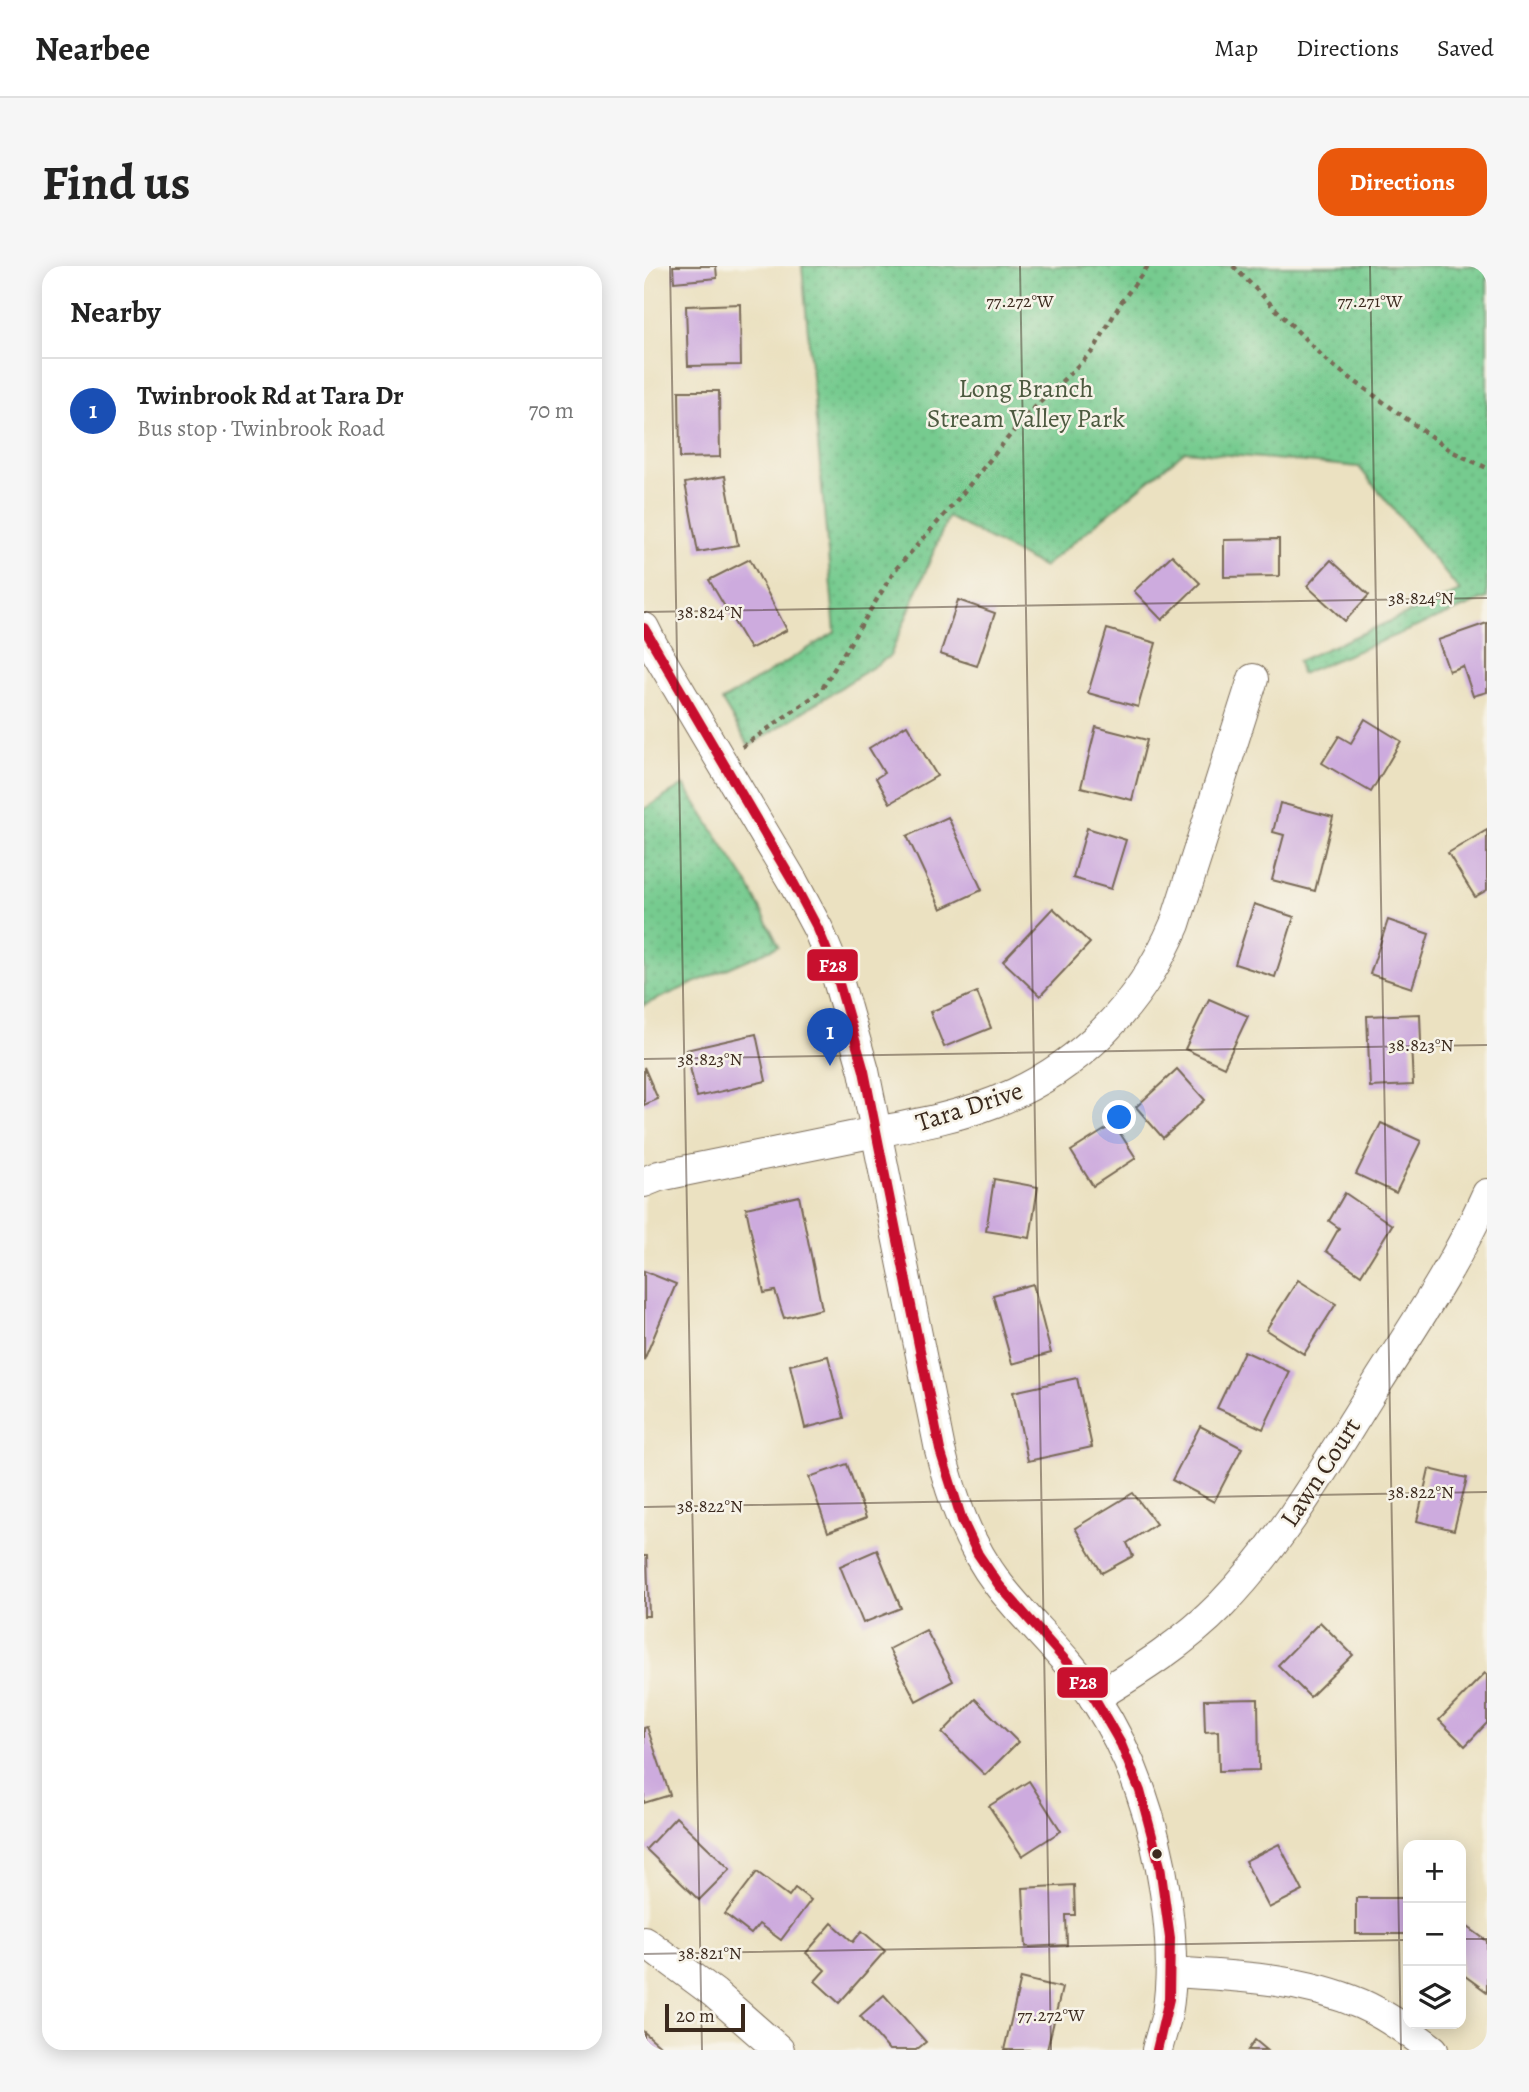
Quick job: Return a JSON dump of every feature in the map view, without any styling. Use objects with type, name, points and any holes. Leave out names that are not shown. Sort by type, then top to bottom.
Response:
[{"type":"street","points":[[644,628],[793,882],[836,973],[864,1071],[940,1450],[959,1516],[976,1550],[998,1584],[1094,1698],[1122,1747],[1149,1813],[1159,1854],[1170,1928],[1171,1972],[1166,2015],[1157,2050]]},
{"type":"street","name":"Tara Drive","points":[[644,1182],[659,1176],[916,1125],[993,1103],[1048,1077],[1097,1040],[1120,1015],[1152,970],[1175,924],[1253,679]]},
{"type":"street","name":"Lawn Court","points":[[1094,1698],[1139,1671],[1173,1646],[1221,1606],[1258,1565],[1302,1502],[1419,1317],[1469,1234],[1487,1194]]},
{"type":"street","points":[[644,1941],[714,1993],[779,2050]]},
{"type":"street","points":[[1171,1972],[1260,1978],[1326,1991],[1363,2005],[1433,2050]]},
{"type":"path","points":[[720,759],[820,692],[895,570],[953,505],[1025,417],[1093,351],[1122,301],[1148,266]]},
{"type":"path","points":[[1233,266],[1328,362],[1451,451],[1487,468]]},
{"type":"green space","name":"Long Branch Stream Valley Park","points":[[802,266],[1487,266],[1487,598],[1301,674],[1298,661],[1460,591],[1359,467],[1185,451],[1043,567],[948,517],[890,656],[749,746],[722,701],[835,632]]},
{"type":"green space","points":[[684,785],[748,884],[779,946],[644,1005],[644,809]]},
{"type":"building","points":[[673,266],[716,266],[717,278],[674,282]]},
{"type":"building","points":[[740,304],[741,365],[688,366],[686,306]]},
{"type":"building","points":[[679,391],[719,391],[720,457],[680,458]]},
{"type":"building","points":[[725,476],[738,545],[698,552],[685,483]]},
{"type":"building","points":[[1279,539],[1279,576],[1224,577],[1224,540]]},
{"type":"building","points":[[1172,555],[1200,583],[1162,620],[1134,591]]},
{"type":"building","points":[[750,559],[787,630],[750,649],[709,580]]},
{"type":"building","points":[[1331,560],[1369,595],[1345,621],[1307,586]]},
{"type":"building","points":[[958,600],[995,613],[977,666],[940,654]]},
{"type":"building","points":[[1487,623],[1487,692],[1473,696],[1463,666],[1449,671],[1438,640]]},
{"type":"building","points":[[1107,629],[1156,643],[1138,707],[1088,693]]},
{"type":"building","points":[[1365,719],[1401,741],[1371,792],[1322,763],[1339,736],[1351,743]]},
{"type":"building","points":[[907,725],[937,776],[890,803],[876,778],[884,773],[869,748]]},
{"type":"building","points":[[1096,727],[1147,740],[1132,800],[1081,787]]},
{"type":"building","points":[[1280,803],[1333,817],[1315,891],[1272,880],[1284,835],[1273,832]]},
{"type":"building","points":[[948,817],[982,890],[941,909],[907,836]]},
{"type":"building","points":[[1087,828],[1126,840],[1111,889],[1073,878]]},
{"type":"building","points":[[1487,830],[1487,890],[1475,897],[1448,853]]},
{"type":"building","points":[[1254,904],[1294,917],[1275,977],[1235,964]]},
{"type":"building","points":[[1053,908],[1090,943],[1040,996],[1003,961]]},
{"type":"building","points":[[1388,920],[1429,934],[1412,988],[1370,974]]},
{"type":"building","points":[[977,992],[991,1028],[944,1047],[930,1012]]},
{"type":"building","points":[[1209,999],[1248,1016],[1224,1067],[1185,1049]]},
{"type":"building","points":[[1420,1014],[1421,1042],[1411,1043],[1413,1085],[1370,1087],[1367,1016]]},
{"type":"building","points":[[756,1034],[766,1081],[697,1097],[686,1050]]},
{"type":"building","points":[[644,1067],[658,1099],[644,1105]]},
{"type":"building","points":[[1177,1069],[1205,1100],[1163,1138],[1136,1107]]},
{"type":"building","points":[[1381,1123],[1421,1141],[1396,1193],[1356,1174]]},
{"type":"building","points":[[1114,1124],[1136,1158],[1093,1186],[1071,1151]]},
{"type":"building","points":[[994,1179],[1038,1187],[1030,1238],[986,1231]]},
{"type":"building","points":[[1345,1193],[1392,1225],[1361,1275],[1326,1251],[1339,1228],[1329,1221]]},
{"type":"building","points":[[799,1196],[822,1309],[784,1318],[775,1291],[764,1293],[746,1208]]},
{"type":"building","points":[[644,1271],[676,1284],[644,1360]]},
{"type":"building","points":[[1298,1280],[1336,1304],[1304,1354],[1266,1330]]},
{"type":"building","points":[[1033,1284],[1051,1353],[1012,1364],[993,1295]]},
{"type":"building","points":[[1244,1351],[1290,1372],[1263,1429],[1217,1408]]},
{"type":"building","points":[[828,1356],[844,1418],[805,1428],[790,1365]]},
{"type":"building","points":[[1077,1378],[1092,1447],[1028,1461],[1013,1392]]},
{"type":"building","points":[[1200,1426],[1242,1448],[1214,1502],[1172,1480]]},
{"type":"building","points":[[847,1464],[866,1518],[828,1532],[809,1477]]},
{"type":"building","points":[[1429,1469],[1467,1478],[1454,1530],[1417,1521]]},
{"type":"building","points":[[1133,1493],[1156,1524],[1127,1543],[1133,1556],[1102,1573],[1075,1528]]},
{"type":"building","points":[[877,1550],[901,1608],[863,1623],[840,1566]]},
{"type":"building","points":[[644,1556],[647,1556],[649,1616],[644,1616]]},
{"type":"building","points":[[1320,1622],[1353,1655],[1310,1697],[1278,1665]]},
{"type":"building","points":[[926,1630],[953,1681],[916,1701],[889,1649]]},
{"type":"building","points":[[1485,1673],[1487,1723],[1465,1746],[1439,1720]]},
{"type":"building","points":[[975,1699],[1018,1742],[985,1775],[942,1733]]},
{"type":"building","points":[[1258,1699],[1259,1770],[1219,1771],[1218,1731],[1205,1732],[1204,1700]]},
{"type":"building","points":[[647,1727],[670,1795],[644,1803],[644,1728]]},
{"type":"building","points":[[1029,1781],[1061,1831],[1022,1856],[989,1806]]},
{"type":"building","points":[[676,1817],[730,1869],[699,1900],[646,1849]]},
{"type":"building","points":[[1279,1844],[1303,1891],[1269,1908],[1245,1861]]},
{"type":"building","points":[[757,1872],[789,1896],[795,1888],[811,1900],[781,1940],[759,1924],[751,1934],[725,1914]]},
{"type":"building","points":[[1074,1885],[1075,1915],[1066,1915],[1067,1945],[1026,1947],[1023,1888]]},
{"type":"building","points":[[1356,1898],[1403,1898],[1403,1934],[1356,1934]]},
{"type":"building","points":[[832,1923],[853,1942],[862,1931],[885,1951],[839,2003],[815,1981],[825,1970],[806,1953]]},
{"type":"building","points":[[1466,1926],[1487,1941],[1487,1992],[1466,1977]]},
{"type":"building","points":[[1021,1978],[1062,1988],[1047,2050],[1004,2050]]},
{"type":"building","points":[[884,1995],[926,2042],[916,2050],[889,2050],[860,2016]]},
{"type":"building","points":[[644,2032],[665,2050],[644,2050]]},
{"type":"building","points":[[1255,2040],[1267,2050],[1248,2050]]},
{"type":"transit line","name":"F28","points":[[644,628],[793,882],[818,929],[836,973],[864,1071],[940,1450],[962,1520],[978,1554],[999,1585],[1073,1669],[1095,1699],[1121,1744],[1140,1791],[1160,1866],[1170,1938],[1169,1999],[1157,2050]]},
{"type":"place","name":"Twinbrook Rd at Tara Dr","points":[[830,1066]]}]
